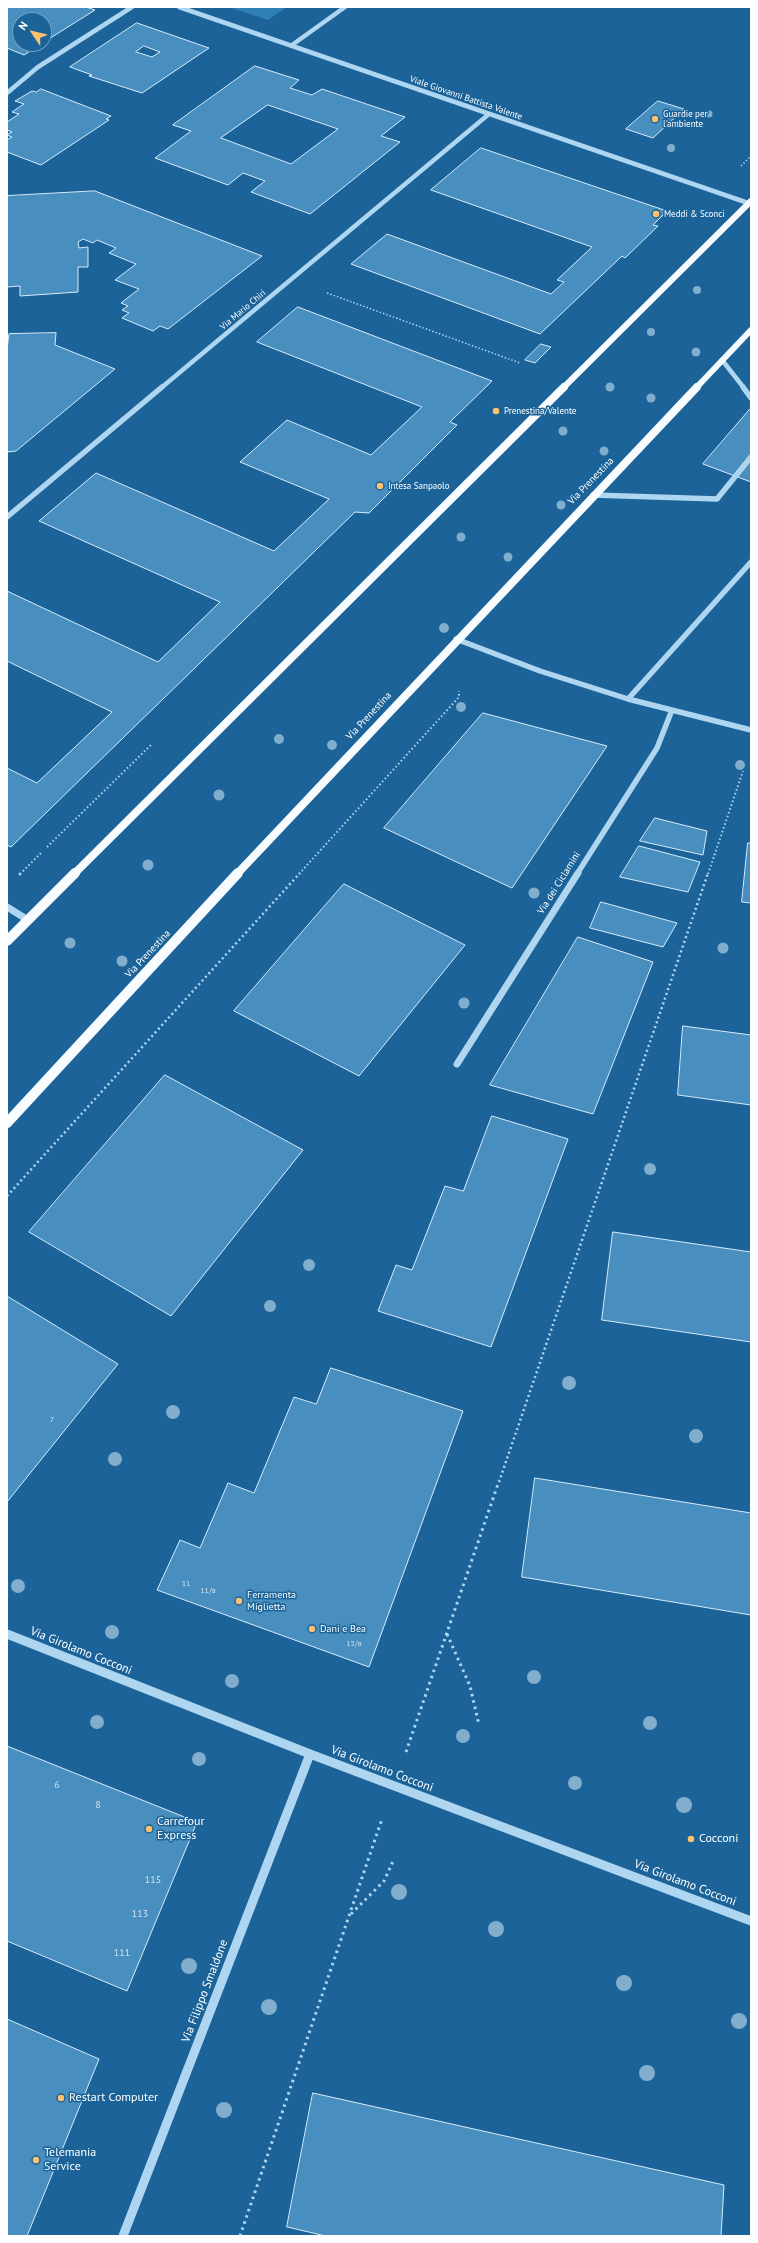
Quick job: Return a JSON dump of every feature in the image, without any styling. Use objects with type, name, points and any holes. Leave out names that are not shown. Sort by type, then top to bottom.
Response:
[{"type":"main road","points":[[7,941],[750,203]]},
{"type":"main road","name":"Via Prenestina","points":[[7,1123],[456,639],[751,330]]},
{"type":"street","points":[[7,93],[38,67],[132,7]]},
{"type":"street","name":"Viale Giovanni Battista Valente","points":[[179,7],[750,203]]},
{"type":"street","points":[[292,45],[345,7]]},
{"type":"street","name":"Via Mario Chiri","points":[[7,517],[490,114]]},
{"type":"street","points":[[722,360],[751,398]]},
{"type":"street","points":[[593,495],[717,499],[751,457]]},
{"type":"street","points":[[628,699],[751,562]]},
{"type":"street","points":[[456,639],[540,671],[628,699],[751,730]]},
{"type":"street","name":"Via dei Ciclamini","points":[[457,1064],[657,748],[672,710]]},
{"type":"street","points":[[7,907],[28,920]]},
{"type":"street","name":"Via Girolamo Cocconi","points":[[7,1634],[310,1754],[751,1921]]},
{"type":"street","name":"Via Filippo Smaldone","points":[[122,2236],[310,1754]]},
{"type":"path","points":[[741,166],[751,156]]},
{"type":"path","points":[[324,292],[520,363]]},
{"type":"path","points":[[7,1196],[459,697]]},
{"type":"path","points":[[240,2236],[743,771]]},
{"type":"path","points":[[447,1634],[470,1686],[479,1725]]},
{"type":"path","points":[[350,1915],[384,1880],[394,1858]]},
{"type":"shaded area","points":[[228,7],[287,7],[268,20]]},
{"type":"building","points":[[7,7],[86,7],[95,10],[52,37],[52,12],[12,12],[12,50],[7,48]]},
{"type":"building","points":[[137,23],[209,48],[142,93],[89,76],[92,75],[70,67]],"holes":[[[144,46],[160,52],[152,57],[136,52]]]},
{"type":"building","points":[[17,52],[29,52],[24,55]]},
{"type":"building","points":[[255,66],[299,80],[290,88],[312,95],[322,89],[405,117],[381,136],[400,142],[310,214],[251,192],[265,181],[243,173],[228,185],[155,158],[191,131],[173,125]],"holes":[[[268,105],[338,129],[291,164],[221,138]]]},
{"type":"building","points":[[41,89],[111,116],[106,119],[109,120],[41,165],[7,152],[7,140],[12,137],[7,135],[12,132],[7,130],[7,122],[19,114],[12,112],[24,104],[15,101],[32,91],[36,92]]},
{"type":"building","name":"Guardie per l'ambiente","points":[[658,101],[684,109],[653,138],[626,129]]},
{"type":"building","points":[[481,148],[667,211],[653,225],[658,226],[625,258],[622,256],[540,334],[351,264],[387,234],[551,294],[564,282],[557,280],[592,247],[431,190]]},
{"type":"building","points":[[95,191],[262,256],[168,329],[160,326],[153,331],[122,318],[129,313],[122,310],[128,306],[121,303],[139,289],[115,280],[136,264],[109,253],[116,248],[97,240],[93,243],[83,239],[78,242],[79,248],[88,247],[88,267],[78,267],[78,292],[20,296],[20,286],[7,287],[7,196]]},
{"type":"building","points":[[298,307],[492,381],[450,422],[457,425],[369,513],[355,512],[11,847],[7,845],[7,768],[37,783],[112,712],[7,661],[7,591],[158,662],[220,602],[39,521],[96,473],[274,551],[329,499],[240,462],[287,420],[371,455],[422,407],[257,342]]},
{"type":"building","points":[[56,333],[55,345],[115,369],[16,451],[7,452],[7,349],[9,334]]},
{"type":"building","points":[[541,344],[551,347],[535,363],[525,360]]},
{"type":"building","points":[[751,408],[751,482],[703,464]]},
{"type":"building","points":[[483,713],[607,746],[512,888],[384,828]]},
{"type":"building","points":[[655,818],[707,831],[703,855],[640,841]]},
{"type":"building","points":[[748,843],[751,843],[751,903],[742,902]]},
{"type":"building","points":[[639,846],[700,862],[688,892],[620,877]]},
{"type":"building","points":[[344,884],[465,945],[359,1076],[234,1011]]},
{"type":"building","points":[[601,902],[677,923],[663,947],[590,928]]},
{"type":"building","points":[[578,937],[653,962],[593,1114],[490,1085]]},
{"type":"building","points":[[683,1026],[751,1035],[751,1105],[678,1095]]},
{"type":"building","points":[[165,1075],[303,1150],[171,1316],[29,1232]]},
{"type":"building","points":[[492,1116],[568,1139],[491,1347],[378,1311],[396,1265],[412,1270],[445,1186],[463,1191]]},
{"type":"building","points":[[613,1232],[751,1252],[751,1342],[602,1320]]},
{"type":"building","points":[[7,1296],[118,1364],[7,1502]]},
{"type":"building","points":[[331,1368],[463,1411],[369,1667],[157,1590],[180,1540],[200,1548],[228,1483],[254,1493],[294,1397],[316,1404]]},
{"type":"building","points":[[535,1478],[751,1513],[751,1615],[522,1577]]},
{"type":"building","points":[[7,1746],[197,1822],[127,1991],[7,1941]]},
{"type":"building","points":[[7,2019],[99,2059],[27,2236],[7,2236]]},
{"type":"building","points":[[313,2093],[724,2185],[721,2236],[326,2236],[287,2227]]},
{"type":"place","name":"Guardie per l'ambiente","points":[[655,119]]},
{"type":"place","name":"Meddi & Sconci","points":[[656,214]]},
{"type":"place","name":"Prenestina/Valente","points":[[496,411]]},
{"type":"place","name":"Intesa Sanpaolo","points":[[380,486]]},
{"type":"place","name":"Ferramenta Miglietta","points":[[239,1601]]},
{"type":"place","name":"Dani e Bea","points":[[312,1629]]},
{"type":"place","name":"Carrefour Express","points":[[149,1829]]},
{"type":"place","name":"Cocconi","points":[[691,1839]]},
{"type":"place","name":"Restart Computer","points":[[61,2098]]},
{"type":"place","name":"Telemania Service","points":[[36,2160]]}]
